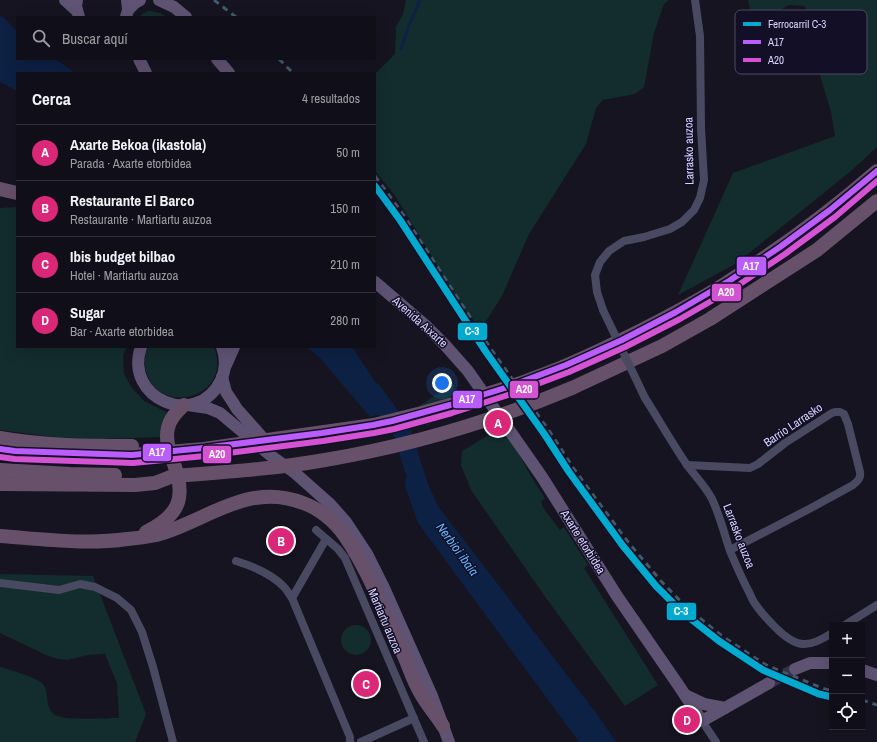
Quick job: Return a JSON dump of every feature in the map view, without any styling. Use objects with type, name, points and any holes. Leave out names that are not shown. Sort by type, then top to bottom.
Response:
[{"type":"highway","points":[[0,449],[15,451],[132,451],[187,445],[204,448],[374,425],[474,398],[521,383],[563,367],[638,332],[678,311],[711,292],[785,244],[832,209],[877,171]]},
{"type":"highway","points":[[0,189],[16,194]]},
{"type":"highway","points":[[0,197],[16,194]]},
{"type":"highway","points":[[0,484],[134,480],[250,470],[324,461],[429,437],[485,420],[539,402],[662,346],[710,319],[817,250],[877,201]]},
{"type":"highway","points":[[135,538],[157,527],[168,518],[176,507],[179,496],[180,481],[169,452],[167,440],[168,428],[171,420],[177,412],[186,405]]},
{"type":"highway","points":[[0,438],[17,442],[132,451]]},
{"type":"highway","points":[[0,470],[70,474],[134,480]]},
{"type":"highway","points":[[0,536],[85,542],[106,541],[161,534],[238,502],[265,496],[281,497],[310,505],[329,518],[344,535],[366,570],[420,693],[443,726]]},
{"type":"main road","points":[[65,0],[77,10]]},
{"type":"main road","points":[[127,12],[140,0]]},
{"type":"main road","points":[[159,0],[174,7],[185,16]]},
{"type":"main road","points":[[139,60],[146,72]]},
{"type":"main road","points":[[218,60],[228,72]]},
{"type":"main road","name":"Avenida Aixarte","points":[[376,283],[445,344],[463,364]]},
{"type":"main road","points":[[141,348],[138,359],[142,380],[154,396],[164,402],[174,405],[208,408],[220,413],[270,455],[295,473],[330,504],[346,522],[367,554],[384,588],[432,696],[449,742]]},
{"type":"main road","points":[[222,348],[225,362],[223,374],[226,392],[234,405],[295,473]]},
{"type":"main road","points":[[186,405],[209,396],[223,374],[234,348]]},
{"type":"main road","name":"Axarte etorbidea","points":[[463,364],[542,477],[617,596],[686,695],[702,721]]},
{"type":"main road","points":[[795,669],[810,663],[829,662]]},
{"type":"main road","points":[[865,671],[877,676]]},
{"type":"main road","points":[[702,721],[769,683]]},
{"type":"main road","points":[[686,695],[704,704],[725,708]]},
{"type":"street","name":"Larrasko auzoa","points":[[696,0],[700,36],[701,128],[704,180],[700,198],[694,210],[682,222],[670,229],[624,241],[608,251],[600,262],[595,275],[597,292],[603,310],[645,398],[687,465],[711,497],[718,512],[730,550],[755,605],[768,620],[791,641],[798,644],[814,642],[829,636]]},
{"type":"street","name":"Barrio Larrasko","points":[[687,465],[750,468],[758,464],[785,443],[832,413],[840,412],[844,414],[860,472],[858,481],[811,508],[730,550]]},
{"type":"street","name":"Martiartu auzoa","points":[[316,530],[338,549],[345,558],[424,742]]},
{"type":"street","points":[[292,598],[326,539]]},
{"type":"street","points":[[236,561],[273,577],[284,587],[292,598],[350,737],[350,742]]},
{"type":"street","points":[[0,583],[59,590],[80,584],[95,587],[117,598],[132,610],[142,632],[153,667],[173,742]]},
{"type":"street","points":[[850,622],[877,605]]},
{"type":"street","points":[[361,742],[414,718]]},
{"type":"street","points":[[702,721],[716,742]]},
{"type":"green space","points":[[406,0],[669,0],[664,4],[654,33],[644,87],[635,94],[603,100],[596,108],[586,144],[529,234],[502,296],[481,329],[462,307],[396,197],[376,172],[376,73],[395,54],[396,27],[403,14]]},
{"type":"green space","points":[[748,0],[877,0],[877,147],[851,171],[737,263],[678,295],[733,173],[835,136],[831,112],[820,74],[867,74],[867,10],[806,10],[804,6],[789,5],[780,10],[750,10]]},
{"type":"green space","points":[[149,11],[160,13],[165,16],[141,16],[143,13]]},
{"type":"green space","points":[[16,207],[16,348],[126,348],[123,355],[124,374],[132,388],[144,401],[168,413],[160,437],[76,440],[0,430],[0,208]]},
{"type":"green space","points":[[148,348],[214,348],[217,365],[214,379],[204,389],[192,396],[178,398],[164,394],[153,386],[146,371],[146,353]]},
{"type":"green space","points":[[453,383],[459,405],[427,426],[415,409]]},
{"type":"green space","points":[[503,426],[545,498],[541,502],[544,509],[560,530],[564,527],[588,565],[584,568],[658,685],[625,706],[546,598],[471,490],[461,465],[462,451]]},
{"type":"green space","points":[[0,574],[93,576],[146,714],[135,742],[0,742],[0,667],[40,681],[45,687],[49,709],[55,715],[76,719],[119,718],[117,683],[104,652],[104,654],[88,655],[67,660],[58,659],[46,655],[0,633]]},
{"type":"green space","points":[[356,625],[362,626],[370,634],[370,646],[362,654],[356,655],[350,654],[342,646],[341,640],[342,634],[350,626]]},
{"type":"water","points":[[0,16],[16,30],[16,60],[56,60],[74,72],[16,72],[16,90],[0,82]]},
{"type":"water","points":[[308,348],[353,348],[394,410],[370,417],[320,358]]},
{"type":"water","points":[[422,471],[438,506],[599,717],[616,742],[579,742],[418,523],[405,486],[406,478]]},
{"type":"waterway","points":[[401,49],[420,0]]},
{"type":"waterway","name":"Nerbioi ibaia","points":[[373,391],[402,432],[423,497]]},
{"type":"tunnel","points":[[769,683],[795,669]]},
{"type":"railway","points":[[214,0],[235,16]]},
{"type":"railway","points":[[280,60],[292,72]]},
{"type":"railway","points":[[376,177],[405,217],[491,349],[550,432],[574,469],[628,542],[661,581],[686,607],[722,636],[766,665],[829,690]]},
{"type":"railway","points":[[865,701],[877,705]]},
{"type":"rail line","name":"C-3","points":[[376,187],[400,220],[486,352],[545,435],[569,472],[623,546],[656,586],[682,612],[719,641],[763,670],[819,694],[829,696]]},
{"type":"transit line","name":"A17","points":[[0,449],[15,451],[132,455],[204,448],[373,425],[450,405],[508,387],[566,365],[622,340],[676,312],[729,281],[780,247],[830,210],[877,171]]},
{"type":"transit line","name":"A20","points":[[0,457],[15,459],[133,463],[205,456],[374,433],[452,413],[511,394],[569,372],[625,347],[680,319],[734,288],[785,254],[835,217],[877,181]]},
{"type":"place","name":"Axarte Bekoa (ikastola)","points":[[498,423]]},
{"type":"place","name":"Restaurante El Barco","points":[[281,541]]},
{"type":"place","name":"Ibis budget bilbao","points":[[366,684]]},
{"type":"place","name":"Sugar","points":[[687,720]]}]
